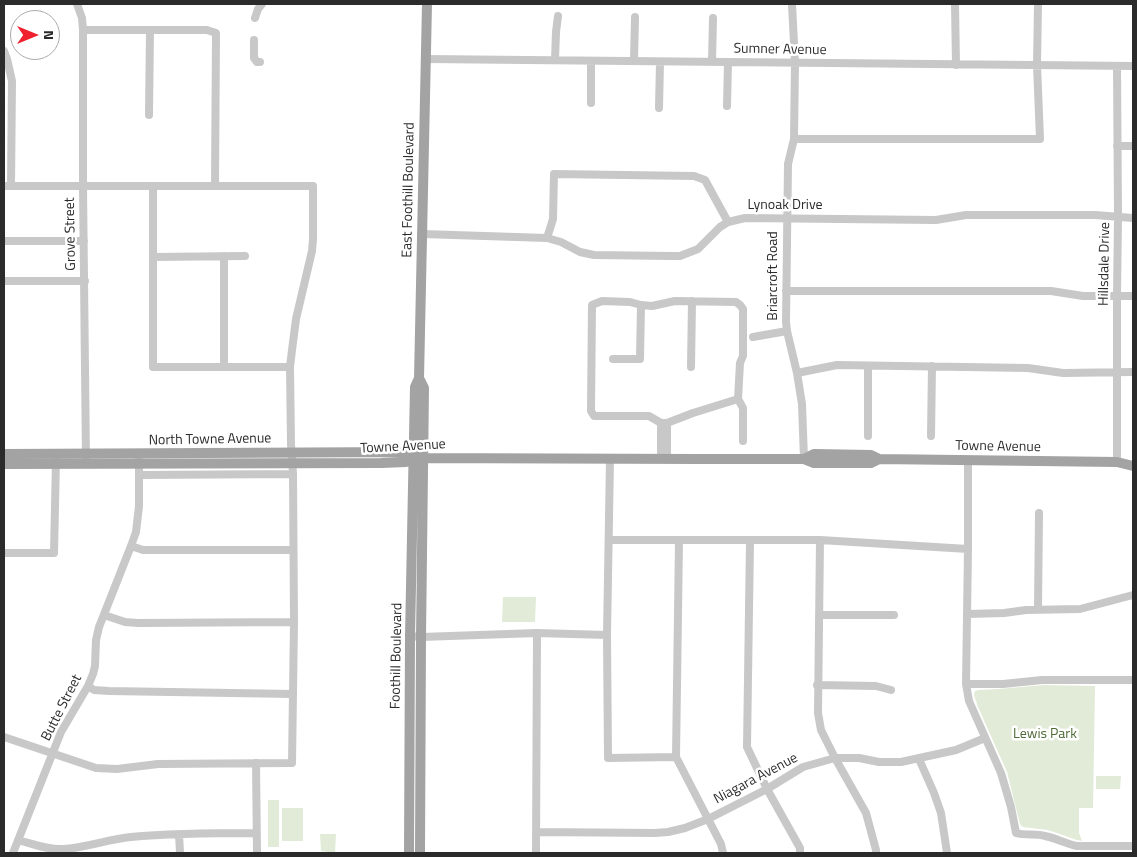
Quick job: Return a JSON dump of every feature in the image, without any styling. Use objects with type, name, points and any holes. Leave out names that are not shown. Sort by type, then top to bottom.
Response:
[{"type":"main road","name":"East Foothill Boulevard","points":[[419,458],[424,388],[419,378],[427,4]]},
{"type":"main road","points":[[4,454],[56,459]]},
{"type":"main road","name":"Towne Avenue","points":[[4,464],[56,459],[291,458],[406,462],[419,458],[804,459],[814,463],[871,463],[879,459],[1117,462],[1133,459]]},
{"type":"main road","name":"Foothill Boulevard","points":[[409,853],[410,636],[419,458]]},
{"type":"main road","name":"Foothill Boulevard","points":[[419,458],[421,637],[420,853]]},
{"type":"main road","name":"Towne Avenue","points":[[1117,462],[1133,466]]},
{"type":"street","name":"Grove Street","points":[[78,4],[83,30],[86,459]]},
{"type":"street","points":[[255,18],[262,4]]},
{"type":"street","name":"Briarcroft Road","points":[[792,4],[795,63],[794,139],[788,164],[787,331],[797,373],[803,414],[804,459]]},
{"type":"street","points":[[955,4],[956,64]]},
{"type":"street","points":[[794,139],[1040,139],[1037,65],[1038,4]]},
{"type":"street","points":[[555,60],[558,16]]},
{"type":"street","points":[[634,17],[634,61]]},
{"type":"street","points":[[712,62],[713,18]]},
{"type":"street","points":[[83,30],[207,30],[216,34],[216,186]]},
{"type":"street","points":[[149,115],[150,30]]},
{"type":"street","points":[[254,40],[254,58],[257,62],[260,62]]},
{"type":"street","points":[[4,51],[12,81],[8,115],[8,186],[313,186],[312,250],[293,332],[290,367],[294,550],[292,763],[158,764],[106,769],[91,767],[4,737]]},
{"type":"street","name":"Sumner Avenue","points":[[426,59],[1133,66]]},
{"type":"street","points":[[590,103],[591,61]]},
{"type":"street","points":[[659,108],[660,62]]},
{"type":"street","points":[[728,62],[728,106]]},
{"type":"street","name":"Hillsdale Drive","points":[[1117,66],[1117,462]]},
{"type":"street","points":[[1117,146],[1133,146]]},
{"type":"street","points":[[547,238],[553,220],[554,174],[694,176],[705,180],[728,222]]},
{"type":"street","points":[[153,186],[153,367],[290,367]]},
{"type":"street","name":"Lynoak Drive","points":[[422,234],[547,238],[561,242],[580,252],[594,255],[680,256],[698,249],[714,232],[728,222],[745,218],[936,220],[966,215],[1095,215],[1133,218]]},
{"type":"street","points":[[4,241],[84,241]]},
{"type":"street","points":[[224,256],[224,367]]},
{"type":"street","points":[[153,257],[245,256]]},
{"type":"street","points":[[4,281],[85,281]]},
{"type":"street","points":[[786,291],[1051,291],[1083,296],[1133,296]]},
{"type":"street","points":[[738,399],[664,423],[649,416],[594,416],[591,411],[592,305],[602,301],[630,302],[652,306],[675,301],[736,302],[740,305],[743,310],[743,356],[740,363],[738,399],[743,408],[743,441]]},
{"type":"street","points":[[691,367],[692,301]]},
{"type":"street","points":[[613,359],[640,359],[641,305]]},
{"type":"street","points":[[753,337],[787,331]]},
{"type":"street","points":[[797,373],[837,365],[1028,368],[1063,373],[1133,372]]},
{"type":"street","points":[[868,366],[868,436]]},
{"type":"street","points":[[931,436],[932,366]]},
{"type":"street","points":[[664,423],[664,459]]},
{"type":"street","points":[[4,553],[54,554],[56,459]]},
{"type":"street","name":"Butte Street","points":[[13,853],[66,721],[88,686],[93,674],[96,640],[104,614],[136,532],[139,506],[139,459]]},
{"type":"street","points":[[610,459],[607,635],[608,758],[676,757]]},
{"type":"street","points":[[968,460],[966,684],[969,701],[1001,773],[1016,833],[1022,835],[1044,835],[1069,845],[1077,846],[1120,850],[1133,846]]},
{"type":"street","points":[[140,475],[293,474]]},
{"type":"street","points":[[1038,609],[1039,513]]},
{"type":"street","points":[[609,540],[820,540],[968,550]]},
{"type":"street","points":[[820,540],[817,685],[821,730],[866,813],[876,853]]},
{"type":"street","points":[[679,541],[676,757],[721,844],[723,853]]},
{"type":"street","points":[[750,541],[747,747],[767,789],[800,848],[800,853]]},
{"type":"street","points":[[131,546],[143,550],[294,550]]},
{"type":"street","points":[[968,614],[1004,613],[1038,609],[1080,609],[1133,595]]},
{"type":"street","points":[[104,614],[125,622],[138,623],[294,622]]},
{"type":"street","points":[[819,615],[894,615]]},
{"type":"street","points":[[410,636],[537,633],[607,635]]},
{"type":"street","points":[[536,853],[537,633]]},
{"type":"street","points":[[966,684],[1003,684],[1042,680],[1133,680]]},
{"type":"street","points":[[817,685],[876,686],[892,690]]},
{"type":"street","points":[[88,686],[94,690],[109,691],[293,694]]},
{"type":"street","name":"Niagara Avenue","points":[[536,832],[668,832],[685,828],[708,818],[767,789],[804,767],[835,758],[901,762],[956,750],[986,738]]},
{"type":"street","points":[[919,759],[941,813],[947,853]]},
{"type":"street","points":[[256,763],[257,853]]},
{"type":"street","points":[[18,840],[44,848],[88,850],[109,840],[128,837],[257,832]]},
{"type":"street","points":[[179,834],[180,853]]},
{"type":"green space","points":[[503,597],[536,597],[535,622],[502,622]]},
{"type":"green space","name":"Lewis Park","points":[[1044,685],[1095,686],[1093,808],[1079,808],[1079,833],[1082,841],[1048,830],[1023,827],[1020,824],[1007,772],[974,695],[975,691],[979,690]]},
{"type":"green space","points":[[1096,776],[1121,776],[1120,789],[1096,789]]},
{"type":"green space","points":[[268,800],[279,800],[279,847],[268,847]]},
{"type":"green space","points":[[282,808],[303,808],[303,841],[282,841]]},
{"type":"green space","points":[[320,834],[336,834],[335,853],[321,851]]}]
